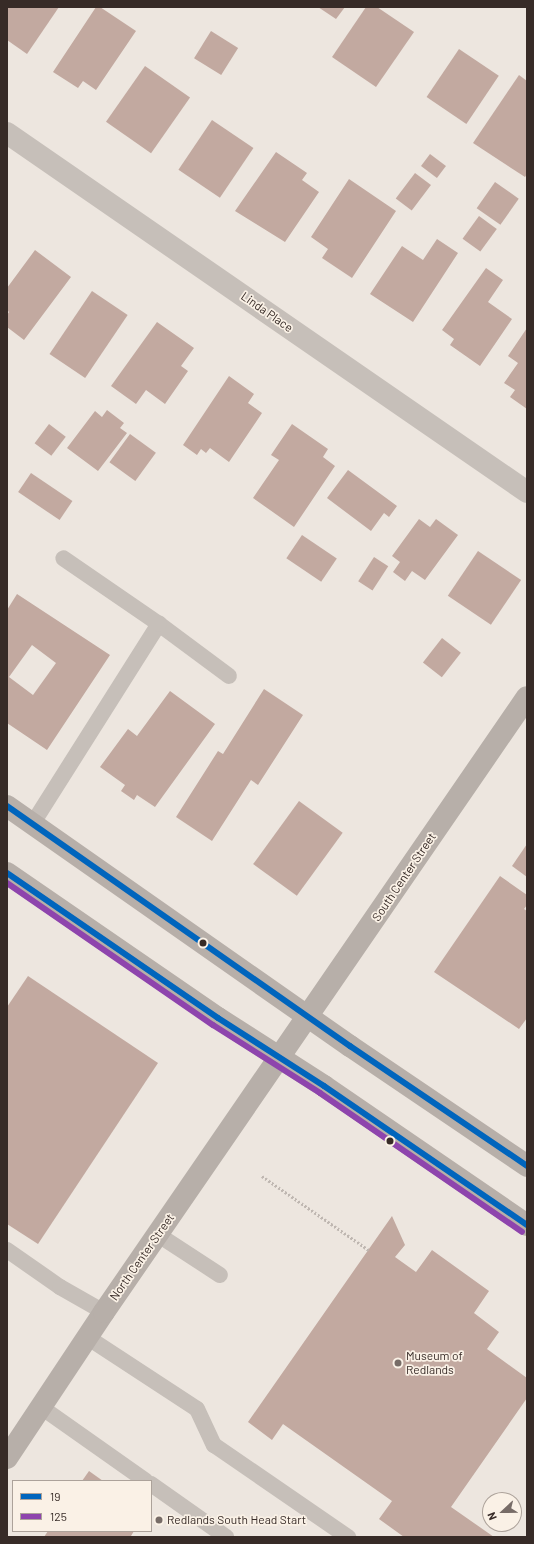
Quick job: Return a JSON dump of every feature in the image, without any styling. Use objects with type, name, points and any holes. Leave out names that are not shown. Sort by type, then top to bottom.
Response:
[{"type":"main road","name":"South Center Street","points":[[280,1057],[527,697]]},
{"type":"main road","points":[[7,806],[309,1016],[364,1056],[527,1166]]},
{"type":"main road","points":[[7,872],[218,1018],[280,1057],[527,1225]]},
{"type":"main road","name":"North Center Street","points":[[7,1458],[157,1234],[280,1057]]},
{"type":"street","name":"Linda Place","points":[[7,132],[527,492]]},
{"type":"lane","points":[[63,558],[158,624],[229,676]]},
{"type":"lane","points":[[33,824],[158,624]]},
{"type":"lane","points":[[157,1234],[220,1274]]},
{"type":"lane","points":[[7,1250],[60,1287],[104,1312]]},
{"type":"lane","points":[[87,1337],[196,1409],[214,1445],[348,1537]]},
{"type":"lane","points":[[41,1408],[145,1480]]},
{"type":"lane","points":[[152,1485],[226,1537]]},
{"type":"path","points":[[262,1176],[369,1250]]},
{"type":"building","points":[[7,7],[59,7],[27,54],[7,40]]},
{"type":"building","points":[[96,7],[100,7],[136,31],[96,90],[83,81],[78,88],[53,72]]},
{"type":"building","points":[[318,7],[345,7],[336,19]]},
{"type":"building","points":[[366,7],[377,7],[414,32],[376,87],[332,57]]},
{"type":"building","points":[[211,31],[238,48],[221,75],[194,58]]},
{"type":"building","points":[[459,49],[499,76],[466,124],[427,97]]},
{"type":"building","points":[[145,66],[190,98],[151,153],[106,122]]},
{"type":"building","points":[[519,75],[527,81],[527,174],[525,177],[473,143]]},
{"type":"building","points":[[212,120],[253,148],[220,198],[178,170]]},
{"type":"building","points":[[276,152],[307,173],[302,180],[319,192],[285,242],[235,211]]},
{"type":"building","points":[[430,154],[446,166],[437,178],[421,166]]},
{"type":"building","points":[[415,173],[431,185],[412,211],[396,199]]},
{"type":"building","points":[[349,179],[396,211],[352,278],[322,258],[328,249],[311,237]]},
{"type":"building","points":[[495,182],[519,199],[500,225],[477,208]]},
{"type":"building","points":[[479,216],[497,229],[480,252],[463,239]]},
{"type":"building","points":[[437,239],[458,253],[413,322],[370,294],[402,246],[423,260]]},
{"type":"building","points":[[35,250],[71,277],[24,340],[7,327],[7,315],[9,312],[7,310],[7,288]]},
{"type":"building","points":[[486,268],[503,280],[488,302],[512,319],[480,366],[450,345],[454,339],[442,330]]},
{"type":"building","points":[[92,291],[128,315],[85,378],[50,354]]},
{"type":"building","points":[[157,322],[194,348],[181,366],[188,371],[165,404],[146,390],[136,404],[111,386]]},
{"type":"building","points":[[527,328],[527,409],[510,397],[515,390],[504,383],[518,363],[508,356]]},
{"type":"building","points":[[229,376],[254,394],[248,403],[262,413],[229,462],[210,448],[206,453],[201,449],[197,455],[183,445]]},
{"type":"building","points":[[107,410],[124,423],[120,428],[127,433],[98,471],[67,448],[95,411],[102,417]]},
{"type":"building","points":[[49,424],[66,437],[51,456],[35,443]]},
{"type":"building","points":[[292,424],[328,449],[323,457],[335,466],[294,527],[253,498],[279,460],[271,455]]},
{"type":"building","points":[[130,434],[156,453],[135,481],[109,462]]},
{"type":"building","points":[[348,470],[397,506],[389,517],[384,513],[371,531],[327,498]]},
{"type":"building","points":[[31,473],[72,501],[60,520],[18,492]]},
{"type":"building","points":[[419,519],[430,527],[436,519],[458,535],[425,580],[412,571],[405,581],[393,572],[400,562],[392,556]]},
{"type":"building","points":[[302,535],[337,558],[321,582],[286,558]]},
{"type":"building","points":[[478,551],[521,580],[491,625],[448,596]]},
{"type":"building","points":[[374,557],[388,566],[372,591],[358,581]]},
{"type":"building","points":[[17,594],[110,655],[47,750],[7,723],[7,610]],"holes":[[[32,645],[56,663],[33,695],[9,677]]]},
{"type":"building","points":[[442,638],[461,653],[442,677],[423,662]]},
{"type":"building","points":[[264,689],[303,715],[258,785],[251,780],[212,841],[176,817],[218,751],[223,754]]},
{"type":"building","points":[[170,691],[215,724],[155,807],[137,795],[134,800],[121,791],[125,785],[100,767],[128,729],[137,736]]},
{"type":"building","points":[[299,801],[343,833],[297,896],[253,864]]},
{"type":"building","points":[[527,844],[527,877],[512,866]]},
{"type":"building","points":[[500,876],[527,895],[527,905],[524,909],[527,911],[527,1018],[519,1029],[434,972]]},
{"type":"building","points":[[28,976],[158,1063],[38,1244],[7,1224],[7,1007]]},
{"type":"building","name":"Museum of Redlands","points":[[392,1216],[405,1245],[395,1257],[416,1272],[432,1250],[489,1291],[474,1313],[499,1332],[487,1349],[527,1378],[527,1398],[451,1507],[482,1529],[482,1532],[487,1532],[494,1537],[404,1537],[379,1519],[392,1501],[283,1424],[272,1440],[248,1422]]},
{"type":"building","points":[[89,1471],[102,1480],[83,1480]]},
{"type":"building","points":[[47,1532],[133,1532],[131,1536],[132,1537],[44,1537]]},
{"type":"transit line","name":"19","points":[[7,806],[350,1046],[527,1166]]},
{"type":"transit line","name":"19","points":[[7,873],[218,1018],[324,1086],[527,1225]]},
{"type":"transit line","name":"125","points":[[7,883],[213,1025],[320,1093],[522,1232]]},
{"type":"place","name":"Museum of Redlands","points":[[398,1363]]},
{"type":"place","name":"Redlands South Head Start","points":[[159,1520]]}]
